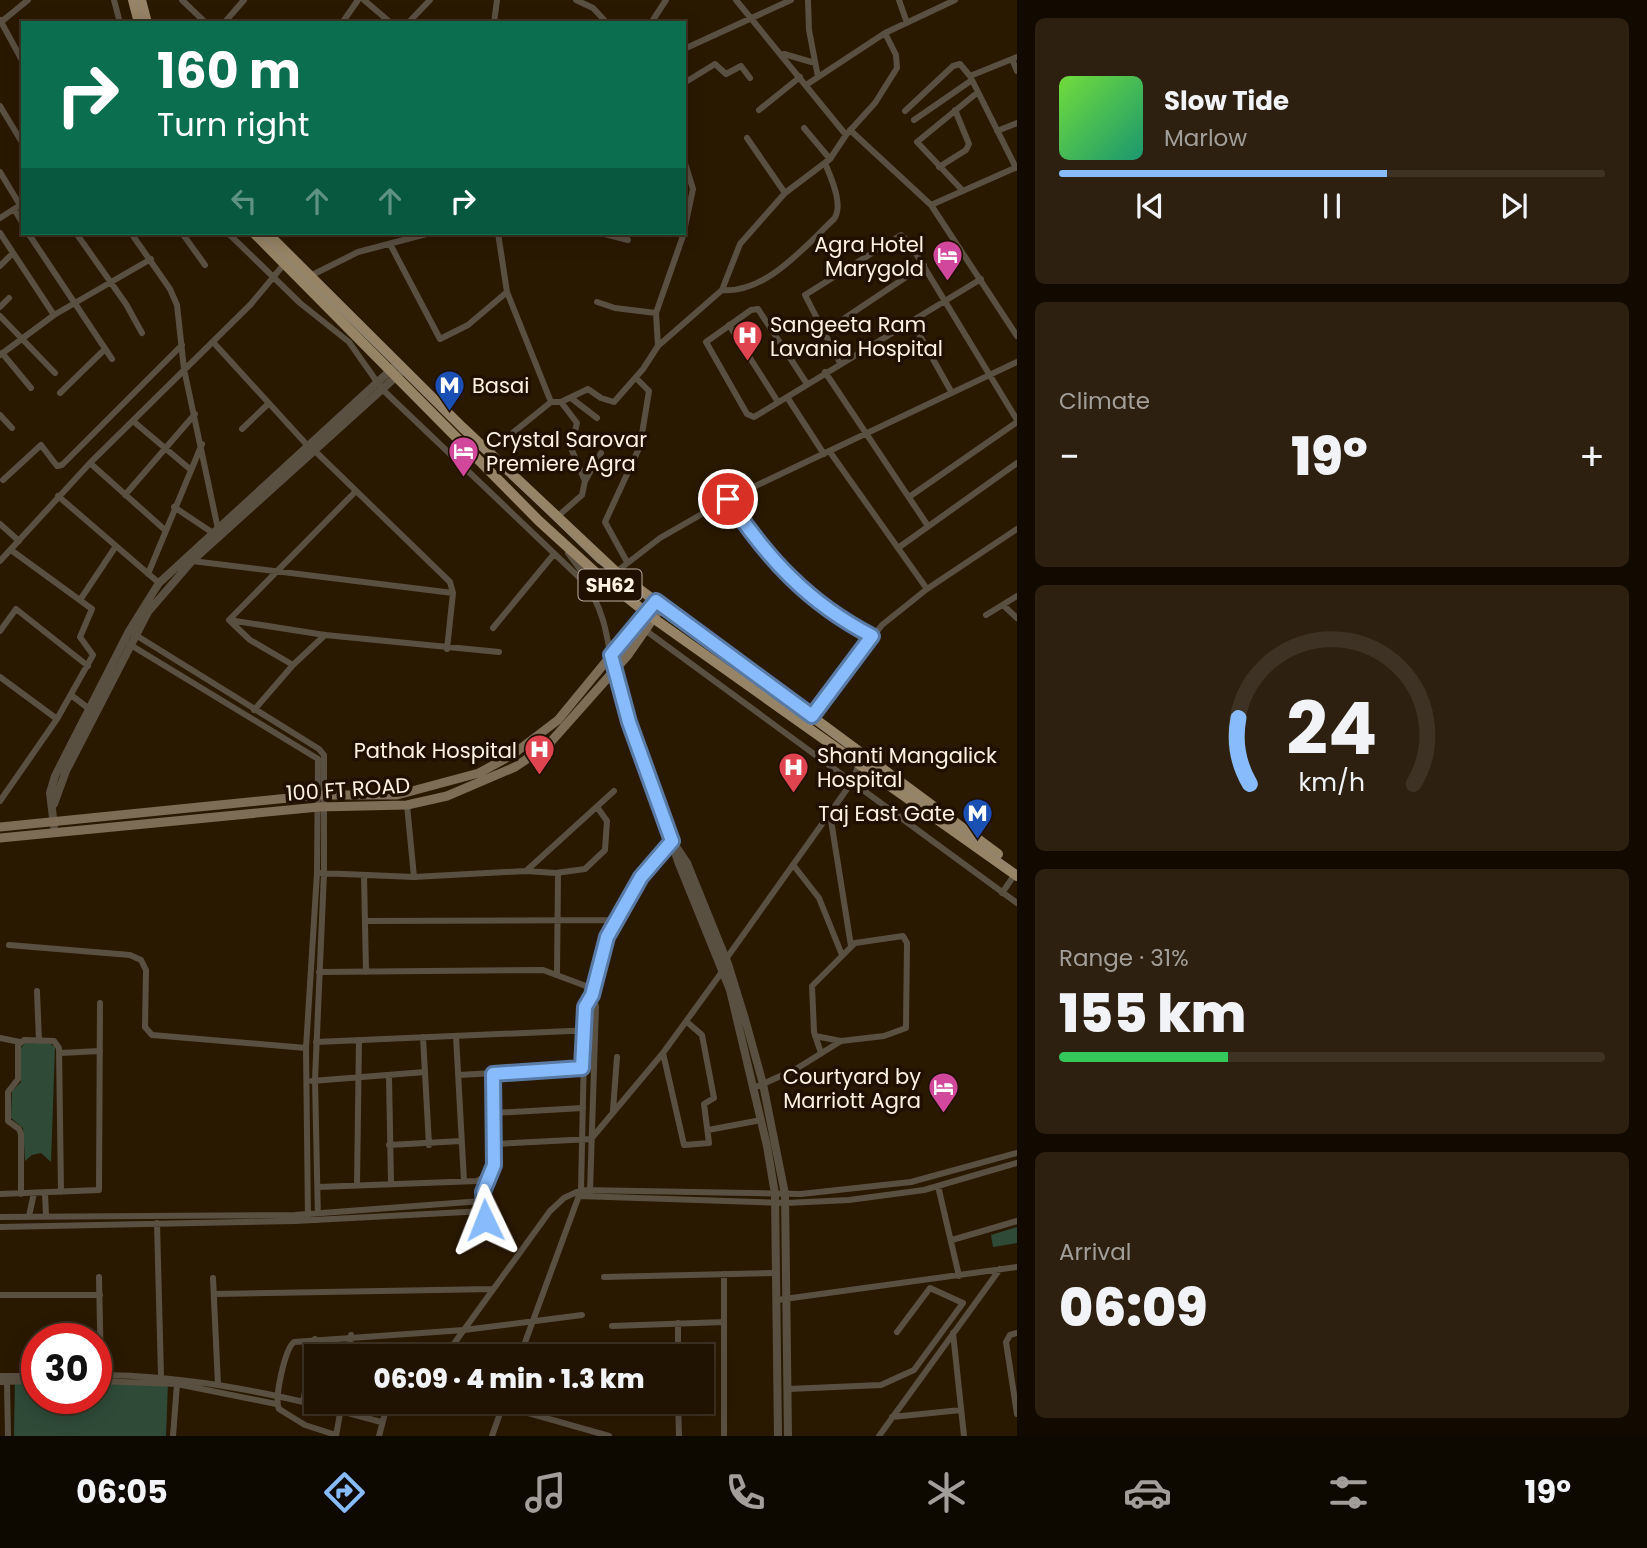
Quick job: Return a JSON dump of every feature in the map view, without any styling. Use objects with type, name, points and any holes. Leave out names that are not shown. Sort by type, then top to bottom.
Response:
[{"type":"main road","points":[[133,0],[138,21]]},
{"type":"main road","points":[[141,0],[146,21]]},
{"type":"main road","name":"SH62","points":[[256,235],[616,572],[812,716],[1016,872]]},
{"type":"main road","name":"SH62","points":[[269,235],[539,520],[594,572],[649,616],[1016,872]]},
{"type":"main road","name":"100 FT ROAD","points":[[0,827],[323,795],[397,795],[479,773],[512,755],[558,720],[611,655],[659,604]]},
{"type":"main road","name":"100 FT ROAD","points":[[0,838],[322,807],[407,805],[447,796],[485,782],[536,754],[569,723],[613,673],[645,630],[649,616]]},
{"type":"street","points":[[21,59],[0,22],[28,0]]},
{"type":"street","points":[[114,0],[119,21]]},
{"type":"street","points":[[182,0],[204,21]]},
{"type":"street","points":[[226,21],[243,0]]},
{"type":"street","points":[[347,21],[358,0]]},
{"type":"street","points":[[364,0],[387,21]]},
{"type":"street","points":[[410,21],[429,0]]},
{"type":"street","points":[[495,21],[497,0]]},
{"type":"street","points":[[576,0],[593,8],[605,21]]},
{"type":"street","points":[[652,21],[666,0]]},
{"type":"street","points":[[737,0],[848,132],[931,205],[1017,336]]},
{"type":"street","points":[[686,48],[791,0]]},
{"type":"street","points":[[808,0],[809,30],[818,76]]},
{"type":"street","points":[[899,0],[907,23]]},
{"type":"street","points":[[806,85],[885,33],[955,0]]},
{"type":"street","points":[[489,452],[551,402],[561,402],[588,389],[601,398],[614,402],[636,378],[658,346],[722,290],[735,252],[785,193],[828,161],[848,132],[875,103],[897,68],[895,55],[885,33]]},
{"type":"street","points":[[782,54],[816,63]]},
{"type":"street","points":[[914,120],[971,78],[1014,58],[1017,71]]},
{"type":"street","points":[[905,111],[956,63],[971,78],[1016,168],[931,205]]},
{"type":"street","points":[[686,82],[715,64],[726,75],[741,66],[750,78]]},
{"type":"street","points":[[759,110],[800,77]]},
{"type":"street","points":[[963,191],[918,142],[978,92]]},
{"type":"street","points":[[0,106],[21,141]]},
{"type":"street","points":[[939,167],[966,150],[969,144],[955,110]]},
{"type":"street","points":[[997,131],[1017,124]]},
{"type":"street","points":[[722,290],[740,289],[766,277],[791,259],[838,214],[828,161],[804,128]]},
{"type":"street","points":[[747,138],[785,193]]},
{"type":"street","points":[[1007,151],[1017,147]]},
{"type":"street","points":[[686,168],[692,190],[686,222]]},
{"type":"street","points":[[0,172],[19,206],[1,216]]},
{"type":"street","points":[[0,233],[54,315]]},
{"type":"street","points":[[29,235],[112,359]]},
{"type":"street","points":[[77,235],[142,334]]},
{"type":"street","points":[[133,235],[174,297],[184,369],[202,444],[216,531]]},
{"type":"street","points":[[183,235],[205,265]]},
{"type":"street","points":[[230,235],[274,279],[349,342],[380,386],[583,581],[597,600],[613,673],[672,841],[687,863],[724,965],[759,1086],[780,1198],[787,1299],[788,1436]]},
{"type":"street","points":[[310,276],[358,252],[423,235]]},
{"type":"street","points":[[498,235],[507,292],[551,402]]},
{"type":"street","points":[[609,235],[628,240]]},
{"type":"street","points":[[658,346],[656,313],[683,235]]},
{"type":"street","points":[[840,363],[805,297],[897,236],[905,236],[1017,421],[909,497]]},
{"type":"street","points":[[390,244],[440,339],[468,325],[507,292]]},
{"type":"street","points":[[0,266],[12,254]]},
{"type":"street","points":[[31,388],[1,354],[54,315],[151,259]]},
{"type":"street","points":[[0,561],[90,463],[274,279],[285,263]]},
{"type":"street","points":[[824,332],[923,265]]},
{"type":"street","points":[[807,384],[758,309],[709,338],[706,345],[747,414],[754,417],[981,279]]},
{"type":"street","points":[[0,307],[9,298]]},
{"type":"street","points":[[597,302],[615,308],[656,313]]},
{"type":"street","points":[[0,316],[55,373]]},
{"type":"street","points":[[911,320],[952,393]]},
{"type":"street","points":[[729,325],[778,402]]},
{"type":"street","points":[[213,342],[268,404],[354,492],[450,582],[453,593],[447,649]]},
{"type":"street","points":[[4,480],[41,445],[57,466],[62,465],[182,345]]},
{"type":"street","points":[[60,393],[105,349]]},
{"type":"street","points":[[616,572],[660,538],[728,499],[1017,362]]},
{"type":"street","points":[[132,633],[192,561],[398,369]]},
{"type":"street","points":[[825,372],[928,526]]},
{"type":"street","points":[[627,562],[605,522],[644,432],[649,391],[636,378]]},
{"type":"street","points":[[787,397],[927,589]]},
{"type":"street","points":[[571,398],[597,418]]},
{"type":"street","points":[[561,402],[577,423],[571,448],[585,481]]},
{"type":"street","points":[[242,429],[268,404]]},
{"type":"street","points":[[125,495],[195,414]]},
{"type":"street","points":[[0,415],[12,428]]},
{"type":"street","points":[[133,421],[164,450],[191,470]]},
{"type":"street","points":[[148,574],[202,444]]},
{"type":"street","points":[[54,833],[54,804],[66,771],[159,583],[312,449]]},
{"type":"street","points":[[557,517],[582,495],[585,481],[601,453]]},
{"type":"street","points":[[90,463],[165,530]]},
{"type":"street","points":[[898,548],[1017,463]]},
{"type":"street","points":[[229,620],[354,492]]},
{"type":"street","points":[[58,496],[159,583]]},
{"type":"street","points":[[728,499],[778,567],[827,608],[872,636]]},
{"type":"street","points":[[174,507],[216,531]]},
{"type":"street","points":[[539,520],[573,559],[583,575],[583,581]]},
{"type":"street","points":[[0,524],[19,541]]},
{"type":"street","points":[[812,716],[872,636],[927,589],[1017,529]]},
{"type":"street","points":[[80,600],[116,546]]},
{"type":"street","points":[[0,801],[57,719],[88,666],[92,654],[80,637],[92,611],[11,550]]},
{"type":"street","points":[[493,628],[554,554]]},
{"type":"street","points":[[192,561],[453,593]]},
{"type":"street","points":[[986,615],[1017,596]]},
{"type":"street","points":[[1003,605],[1017,618]]},
{"type":"street","points":[[0,631],[16,609],[88,666]]},
{"type":"street","points":[[229,620],[324,635],[499,652]]},
{"type":"street","points":[[229,620],[255,644],[293,665]]},
{"type":"street","points":[[645,630],[1017,903]]},
{"type":"street","points":[[132,633],[316,755],[323,795],[315,1080],[318,1217]]},
{"type":"street","points":[[252,712],[293,665],[324,635]]},
{"type":"street","points":[[54,804],[50,793],[52,782],[88,708],[127,643]]},
{"type":"street","points":[[127,643],[252,712]]},
{"type":"street","points":[[0,677],[57,719]]},
{"type":"street","points":[[71,695],[88,708]]},
{"type":"street","points":[[495,1144],[583,1142],[591,1139],[687,1022],[852,782],[859,764]]},
{"type":"street","points":[[526,871],[614,792]]},
{"type":"street","points":[[407,805],[414,877]]},
{"type":"street","points":[[320,873],[414,877],[526,871],[556,873],[584,869],[605,850],[607,821],[597,807]]},
{"type":"street","points":[[830,814],[851,946]]},
{"type":"street","points":[[525,1344],[580,1193],[585,1007],[593,992],[601,956],[615,920],[641,877],[672,841]]},
{"type":"street","points":[[794,866],[819,898],[842,955]]},
{"type":"street","points":[[1002,893],[1016,872]]},
{"type":"street","points":[[307,1217],[306,1048],[320,873]]},
{"type":"street","points":[[556,873],[558,973]]},
{"type":"street","points":[[364,875],[366,972]]},
{"type":"street","points":[[365,921],[615,920]]},
{"type":"street","points":[[815,1036],[841,1041],[898,1033],[906,1028],[906,939],[900,935],[860,941],[851,946],[811,986],[815,1036],[821,1053]]},
{"type":"street","points":[[9,945],[130,955],[141,960],[146,970],[145,1027],[152,1035],[306,1048]]},
{"type":"street","points":[[319,972],[543,970],[558,973],[593,992],[596,1006],[593,1030],[590,1194]]},
{"type":"street","points":[[37,991],[39,1041]]},
{"type":"street","points":[[0,1195],[99,1190],[100,1003]]},
{"type":"street","points":[[663,1053],[684,1145],[709,1143],[704,1103],[714,1098],[702,1035],[687,1022]]},
{"type":"street","points":[[316,1042],[593,1030]]},
{"type":"street","points":[[456,1036],[464,1181]]},
{"type":"street","points":[[423,1037],[429,1145]]},
{"type":"street","points":[[0,1038],[20,1042],[56,1042],[60,1053],[61,1192]]},
{"type":"street","points":[[357,1185],[359,1040]]},
{"type":"street","points":[[759,1086],[841,1041]]},
{"type":"street","points":[[20,1042],[18,1079],[8,1098],[8,1121],[19,1129],[21,1134],[21,1194]]},
{"type":"street","points":[[60,1053],[100,1051]]},
{"type":"street","points":[[613,1112],[617,1057]]},
{"type":"street","points":[[459,1075],[593,1069]]},
{"type":"street","points":[[306,1081],[389,1077],[425,1072]]},
{"type":"street","points":[[485,1226],[482,1201],[487,1177],[494,1165],[493,1074]]},
{"type":"street","points":[[389,1077],[391,1182]]},
{"type":"street","points":[[493,1113],[583,1108]]},
{"type":"street","points":[[708,1130],[756,1121]]},
{"type":"street","points":[[390,1145],[429,1145],[461,1141]]},
{"type":"street","points":[[780,1198],[911,1182],[1017,1153]]},
{"type":"street","points":[[454,1344],[550,1210],[564,1198],[580,1193],[849,1200],[939,1186],[1017,1163]]},
{"type":"street","points":[[318,1187],[391,1182],[479,1181],[487,1177]]},
{"type":"street","points":[[939,1186],[959,1276]]},
{"type":"street","points":[[29,1216],[34,1193]]},
{"type":"street","points":[[45,1193],[46,1216]]},
{"type":"street","points":[[778,1436],[776,1273],[780,1198]]},
{"type":"street","points":[[318,1217],[482,1201]]},
{"type":"street","points":[[0,1217],[318,1217],[484,1211]]},
{"type":"street","points":[[0,1227],[307,1217]]},
{"type":"street","points":[[952,1240],[1017,1221]]},
{"type":"street","points":[[157,1223],[161,1376]]},
{"type":"street","points":[[776,1300],[1017,1267]]},
{"type":"street","points":[[879,1436],[1000,1269]]},
{"type":"street","points":[[604,1277],[776,1273]]},
{"type":"street","points":[[724,1274],[724,1436]]},
{"type":"street","points":[[99,1277],[99,1323]]},
{"type":"street","points":[[213,1278],[218,1385]]},
{"type":"street","points":[[788,1389],[881,1385],[914,1370],[962,1303],[930,1288],[897,1332]]},
{"type":"street","points":[[214,1294],[493,1289]]},
{"type":"street","points":[[0,1295],[100,1295]]},
{"type":"street","points":[[277,1400],[289,1345],[293,1342],[351,1335],[464,1330],[582,1315]]},
{"type":"street","points":[[612,1326],[724,1322]]},
{"type":"street","points":[[678,1323],[678,1344]]},
{"type":"street","points":[[953,1333],[964,1436]]},
{"type":"street","points":[[1017,1333],[1010,1335],[1006,1342],[1017,1414]]},
{"type":"street","points":[[350,1344],[351,1335]]},
{"type":"street","points":[[112,1378],[177,1384],[303,1402],[314,1339]]},
{"type":"street","points":[[0,1376],[21,1377]]},
{"type":"street","points":[[112,1377],[161,1376],[218,1385],[277,1400],[289,1418],[336,1435],[340,1414]]},
{"type":"street","points":[[2,1436],[8,1436],[3,1382],[21,1380]]},
{"type":"street","points":[[173,1436],[177,1384]]},
{"type":"street","points":[[892,1417],[961,1410]]},
{"type":"street","points":[[352,1414],[381,1422]]},
{"type":"street","points":[[379,1436],[384,1414]]},
{"type":"street","points":[[492,1436],[500,1414]]},
{"type":"street","points":[[536,1414],[609,1436]]},
{"type":"street","points":[[678,1414],[679,1436]]},
{"type":"green space","points":[[25,1043],[49,1043],[55,1047],[51,1162],[41,1153],[32,1155],[25,1161],[23,1128],[11,1118],[12,1091],[21,1082],[21,1048]]},
{"type":"green space","points":[[1017,1227],[1017,1243],[993,1247],[991,1235]]},
{"type":"green space","points":[[15,1376],[21,1376],[21,1414],[112,1414],[112,1380],[168,1383],[166,1436],[14,1436]]},
{"type":"railway","points":[[138,0],[143,21]]},
{"type":"railway","points":[[261,235],[598,562],[1017,872]]},
{"type":"place","name":"Agra Hotel Marygold","points":[[947,283]]},
{"type":"place","name":"Sangeeta Ram Lavania Hospital","points":[[747,363]]},
{"type":"place","name":"Basai","points":[[449,412]]},
{"type":"place","name":"Crystal Sarovar Premiere Agra","points":[[463,478]]},
{"type":"place","name":"Pathak Hospital","points":[[540,777]]},
{"type":"place","name":"Shanti Mangalick Hospital","points":[[794,794]]},
{"type":"place","name":"Taj East Gate","points":[[978,840]]},
{"type":"place","name":"Courtyard by Marriott Agra","points":[[944,1115]]},
{"type":"route","points":[[485,1220],[483,1192],[494,1165],[493,1074],[582,1068],[585,1007],[592,995],[607,937],[641,877],[672,841],[629,722],[613,673],[611,655],[656,601],[812,716],[872,636],[843,620],[778,567],[748,530],[728,499]]}]
